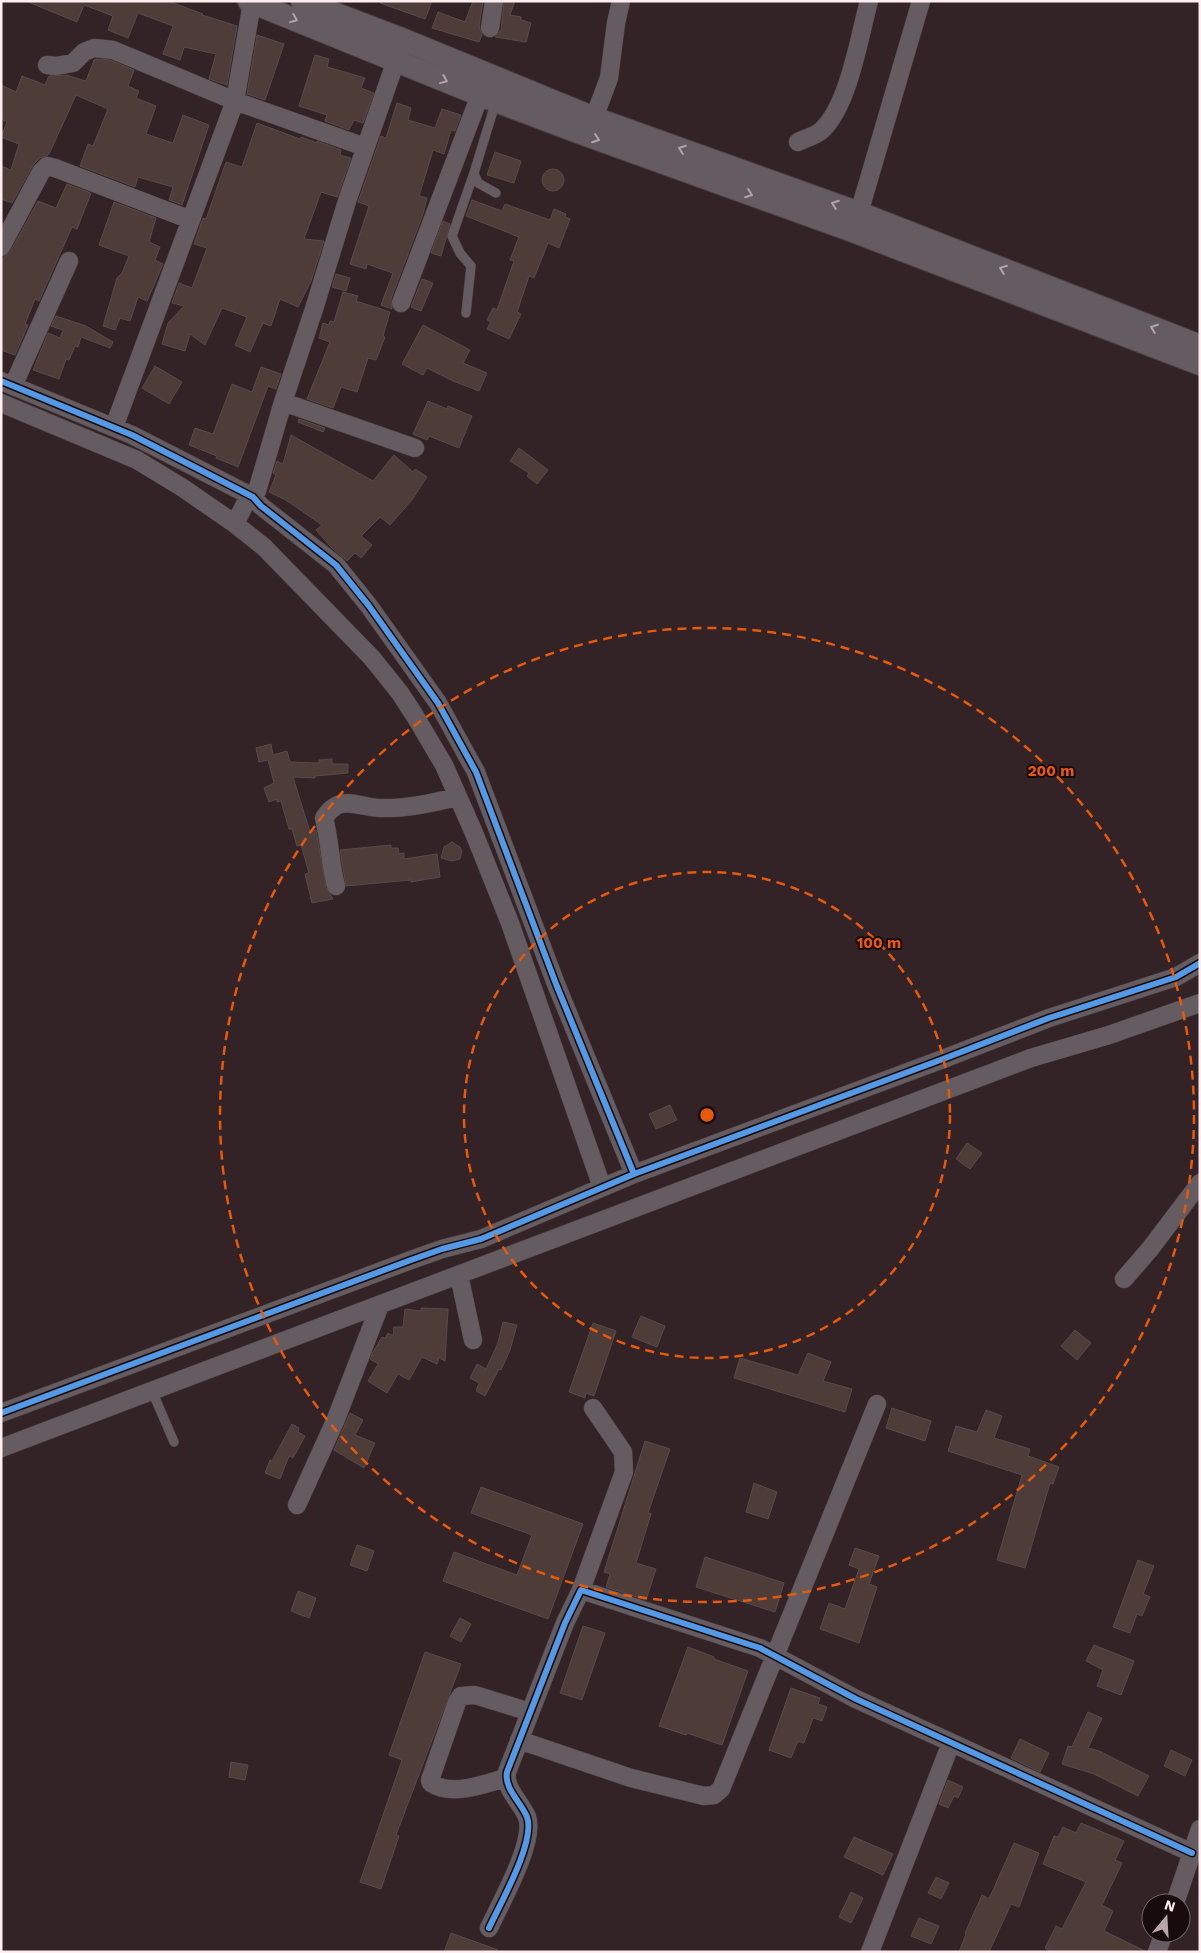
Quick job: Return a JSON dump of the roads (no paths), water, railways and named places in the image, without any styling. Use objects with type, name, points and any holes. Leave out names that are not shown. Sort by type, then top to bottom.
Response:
[{"type":"street","points":[[302,1],[404,40],[594,118],[859,213],[1200,346]]},
{"type":"street","points":[[490,28],[494,1]]},
{"type":"street","points":[[594,118],[609,78],[616,22],[621,1]]},
{"type":"street","points":[[798,142],[820,132],[833,117],[850,75],[869,1]]},
{"type":"street","points":[[859,213],[921,1]]},
{"type":"street","points":[[114,427],[235,101],[250,2],[488,98],[860,234],[1200,364]]},
{"type":"street","points":[[243,511],[257,491],[333,244],[365,147],[404,40]]},
{"type":"street","points":[[47,66],[73,63],[84,52],[94,48],[113,50],[235,101],[365,147]]},
{"type":"street","points":[[401,303],[488,98]]},
{"type":"street","points":[[1,247],[41,172],[47,166],[191,220]]},
{"type":"street","points":[[69,261],[7,383],[132,435],[243,511],[264,547],[372,658],[415,716],[444,765],[510,923],[605,1186]]},
{"type":"street","points":[[283,402],[415,448]]},
{"type":"street","points":[[1,403],[137,460],[183,488],[243,511],[261,506],[336,565],[369,606],[438,704],[476,772],[631,1175]]},
{"type":"street","points":[[336,886],[329,855],[329,836],[324,818],[330,810],[339,804],[379,808],[411,806],[457,797]]},
{"type":"street","points":[[1,1413],[410,1260],[481,1239],[520,1224],[631,1175],[934,1063],[1049,1018],[1176,977],[1200,964]]},
{"type":"street","points":[[1,1448],[1031,1058],[1200,1003]]},
{"type":"street","points":[[1124,1279],[1150,1249],[1200,1183]]},
{"type":"street","points":[[460,1275],[473,1340]]},
{"type":"street","points":[[298,1505],[336,1419],[380,1305]]},
{"type":"street","points":[[519,1740],[631,1778],[704,1796],[714,1795],[721,1788],[726,1778],[877,1404]]},
{"type":"street","points":[[489,1928],[521,1859],[529,1835],[527,1816],[506,1778],[530,1712],[581,1590],[624,1472],[623,1452],[593,1408]]},
{"type":"street","points":[[581,1590],[760,1648],[856,1699],[950,1744],[1192,1853]]},
{"type":"street","points":[[506,1778],[457,1789],[443,1789],[431,1783],[430,1780],[457,1702],[461,1696],[475,1695],[530,1712]]},
{"type":"street","points":[[870,1952],[950,1744]]},
{"type":"street","points":[[1178,1893],[1200,1829]]},
{"type":"lane","points":[[466,313],[471,266],[460,253],[452,236],[474,173],[488,98]]},
{"type":"lane","points":[[474,173],[478,183],[496,193]]},
{"type":"lane","points":[[152,1391],[174,1442]]}]
